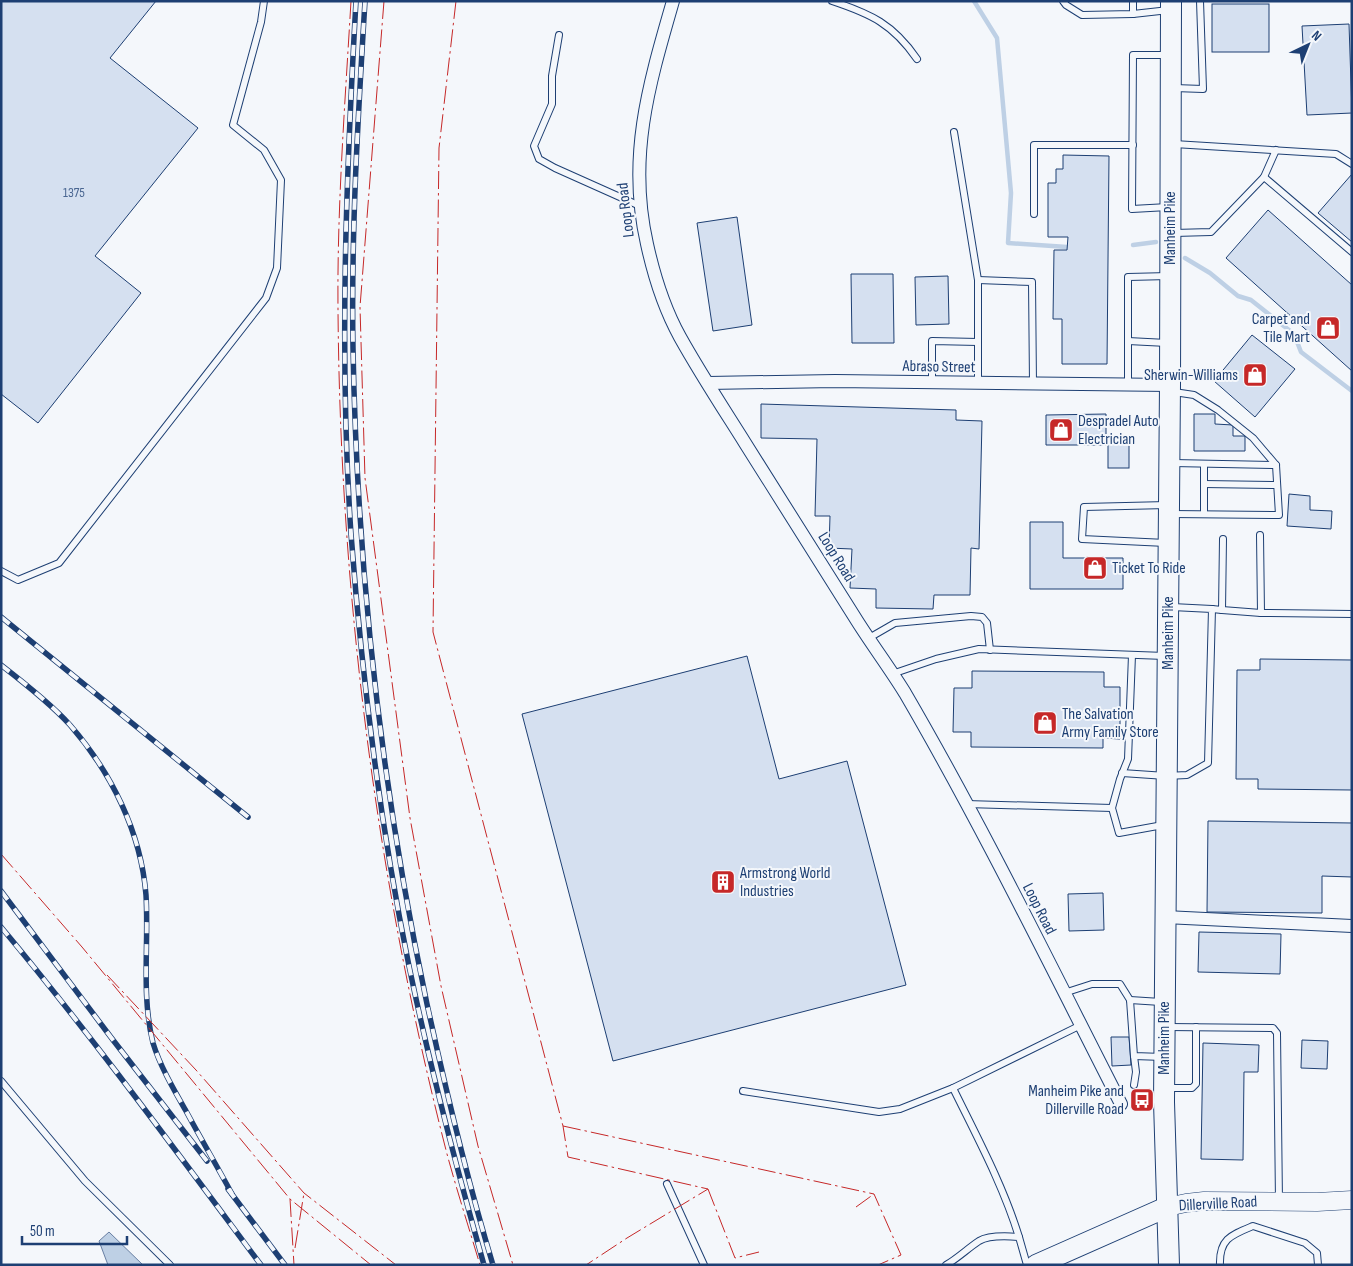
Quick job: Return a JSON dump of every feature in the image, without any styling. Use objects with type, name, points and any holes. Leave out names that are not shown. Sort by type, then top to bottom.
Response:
[{"type":"main road","name":"Manheim Pike","points":[[1169,1265],[1164,1027],[1170,388],[1170,6]]},
{"type":"main road","name":"Dillerville Road","points":[[1036,1265],[1167,1207],[1186,1203],[1204,1201],[1317,1202],[1352,1200]]},
{"type":"street","name":"Loop Road","points":[[673,1],[650,81],[639,146],[638,172],[641,206],[646,242],[657,283],[680,336],[708,383],[904,691],[966,804],[1121,1104]]},
{"type":"street","name":"Abraso Street","points":[[708,383],[932,382],[1128,385],[1170,388]]},
{"type":"street","points":[[1165,917],[1352,926]]},
{"type":"lane","points":[[1,571],[18,580],[59,563],[266,298],[277,268],[281,180],[264,150],[234,125],[261,22],[264,1]]},
{"type":"lane","points":[[832,1],[864,12],[890,28],[907,44],[917,59]]},
{"type":"lane","points":[[1063,1],[1082,15],[1133,14],[1170,6]]},
{"type":"lane","points":[[1133,1],[1133,14]]},
{"type":"lane","points":[[1170,88],[1203,89],[1200,1]]},
{"type":"lane","points":[[559,35],[552,76],[552,104],[534,146],[539,159],[641,206]]},
{"type":"lane","points":[[1170,55],[1133,55],[1132,209],[1170,207]]},
{"type":"lane","points":[[954,132],[978,280],[978,384]]},
{"type":"lane","points":[[1170,144],[1336,154],[1352,164]]},
{"type":"lane","points":[[1034,214],[1034,145],[1133,145]]},
{"type":"lane","points":[[1170,234],[1212,232],[1264,177],[1276,150]]},
{"type":"lane","points":[[1264,177],[1352,252]]},
{"type":"lane","points":[[1128,385],[1128,277],[1170,276]]},
{"type":"lane","points":[[978,280],[1032,282],[1033,384]]},
{"type":"lane","points":[[932,382],[932,341],[978,342]]},
{"type":"lane","points":[[1128,341],[1170,343]]},
{"type":"lane","points":[[1168,543],[1082,539],[1084,506],[1169,510],[1204,514],[1279,514],[1276,465],[1253,438],[1218,410],[1194,395],[1170,388]]},
{"type":"lane","points":[[1169,463],[1276,465]]},
{"type":"lane","points":[[1204,464],[1204,514]]},
{"type":"lane","points":[[1204,484],[1277,485]]},
{"type":"lane","points":[[1260,535],[1261,612]]},
{"type":"lane","points":[[1222,610],[1223,539]]},
{"type":"lane","points":[[1168,607],[1352,614]]},
{"type":"lane","points":[[1122,773],[1166,776],[1187,775],[1208,763],[1212,609]]},
{"type":"lane","points":[[869,638],[894,623],[972,616],[982,617],[988,622],[990,650]]},
{"type":"lane","points":[[892,674],[936,659],[979,649],[1168,657]]},
{"type":"lane","points":[[1132,655],[1128,759],[1112,808],[1119,833],[1166,824]]},
{"type":"lane","points":[[966,804],[1112,808]]},
{"type":"lane","points":[[1064,993],[1092,984],[1120,984],[1130,1000],[1136,1072],[1134,1085]]},
{"type":"lane","points":[[1130,1000],[1165,1002]]},
{"type":"lane","points":[[743,1091],[880,1112],[900,1109],[953,1088],[1081,1025]]},
{"type":"lane","points":[[1164,1027],[1274,1028],[1278,1032],[1279,1202]]},
{"type":"lane","points":[[1164,1088],[1192,1088],[1196,1084],[1196,1027]]},
{"type":"lane","points":[[1134,1056],[1164,1057]]},
{"type":"lane","points":[[1,1081],[85,1181],[170,1265]]},
{"type":"lane","points":[[953,1088],[1012,1214],[1027,1265]]},
{"type":"lane","points":[[667,1184],[704,1265]]},
{"type":"lane","points":[[1220,1265],[1219,1251],[1231,1235],[1253,1226],[1305,1243],[1317,1253],[1318,1265]]},
{"type":"lane","points":[[946,1265],[981,1240],[1007,1236],[1019,1237]]},
{"type":"water","points":[[109,1232],[143,1265],[108,1265],[99,1241]]},
{"type":"building","points":[[1,1],[156,1],[110,58],[198,128],[95,256],[141,293],[38,423],[1,394]]},
{"type":"building","points":[[1212,4],[1269,4],[1269,52],[1212,52]]},
{"type":"building","points":[[1349,24],[1352,113],[1307,115],[1302,26]]},
{"type":"building","points":[[1063,155],[1109,156],[1107,364],[1062,364],[1062,319],[1053,319],[1054,250],[1067,250],[1068,237],[1048,237],[1048,183],[1056,183],[1056,169],[1063,169]]},
{"type":"building","points":[[1352,174],[1352,242],[1318,213]]},
{"type":"building","name":"Carpet and Tile Mart","points":[[1268,210],[1352,285],[1352,371],[1226,258]]},
{"type":"building","points":[[737,217],[752,325],[713,331],[697,223]]},
{"type":"building","points":[[851,274],[893,274],[894,343],[852,343]]},
{"type":"building","points":[[948,276],[949,324],[916,325],[915,277]]},
{"type":"building","name":"Sherwin-Williams","points":[[1252,335],[1295,369],[1255,417],[1214,381]]},
{"type":"building","points":[[761,404],[956,410],[956,420],[982,421],[979,549],[971,548],[970,595],[934,595],[933,609],[876,608],[876,589],[850,588],[852,549],[829,548],[830,516],[815,516],[817,439],[761,438]]},
{"type":"building","points":[[1106,414],[1106,445],[1046,445],[1046,415]]},
{"type":"building","points":[[1194,414],[1215,414],[1215,424],[1233,425],[1233,436],[1245,436],[1245,451],[1194,451]]},
{"type":"building","points":[[1108,438],[1129,438],[1129,468],[1108,468]]},
{"type":"building","points":[[1289,494],[1310,496],[1310,510],[1332,511],[1331,529],[1287,526]]},
{"type":"building","points":[[1030,522],[1063,522],[1063,558],[1123,558],[1123,589],[1030,589]]},
{"type":"building","name":"Armstrong World Industries","points":[[747,656],[779,779],[847,761],[906,985],[613,1061],[522,714]]},
{"type":"building","points":[[1260,659],[1352,660],[1352,790],[1258,789],[1258,779],[1236,779],[1237,670],[1260,670]]},
{"type":"building","points":[[972,671],[1104,672],[1104,687],[1120,687],[1120,739],[1103,738],[1103,748],[971,747],[971,732],[953,732],[954,688],[972,688]]},
{"type":"building","points":[[1208,821],[1352,823],[1352,877],[1322,876],[1322,913],[1207,912]]},
{"type":"building","points":[[1103,893],[1104,930],[1069,931],[1068,894]]},
{"type":"building","points":[[1199,932],[1281,934],[1280,974],[1198,972]]},
{"type":"building","points":[[1111,1037],[1129,1037],[1131,1065],[1112,1066]]},
{"type":"building","points":[[1302,1040],[1328,1041],[1327,1069],[1301,1068]]},
{"type":"building","points":[[1203,1043],[1259,1045],[1258,1072],[1244,1072],[1243,1160],[1201,1159]]},
{"type":"waterway","points":[[974,1],[997,38],[1011,193],[1008,243],[1067,247]]},
{"type":"waterway","points":[[1133,245],[1156,242]]},
{"type":"waterway","points":[[1185,258],[1210,273],[1238,296],[1251,300],[1294,334],[1301,352],[1352,391]]},
{"type":"railway","points":[[356,1],[349,134],[345,268],[345,401],[351,534],[361,642],[373,751],[389,859],[409,966],[444,1116],[484,1265]]},
{"type":"railway","points":[[365,1],[354,218],[353,348],[355,431],[360,513],[374,678],[397,841],[427,1004],[457,1135],[493,1265]]},
{"type":"railway","points":[[1,617],[248,817]]},
{"type":"railway","points":[[1,665],[63,717],[85,743],[111,783],[131,826],[138,848],[146,895],[146,988],[149,1025],[153,1043],[168,1078],[232,1194]]},
{"type":"railway","points":[[1,891],[207,1161]]},
{"type":"railway","points":[[1,927],[101,1052],[261,1265]]},
{"type":"railway","points":[[228,1189],[285,1265]]},
{"type":"power","points":[[351,1],[340,194],[338,309],[340,416],[355,628],[382,840],[400,945],[422,1050],[447,1154],[480,1265]]},
{"type":"power","points":[[384,1],[360,307],[365,478],[410,818],[441,986],[478,1146],[513,1265]]},
{"type":"power","points":[[456,1],[439,148],[433,632],[563,1126],[568,1157],[708,1189],[586,1265]]},
{"type":"power","points":[[1,854],[82,947],[290,1199],[371,1265]]},
{"type":"power","points":[[107,975],[196,1070],[304,1193],[396,1265]]},
{"type":"power","points":[[563,1126],[874,1194],[901,1255],[878,1265]]},
{"type":"power","points":[[708,1189],[735,1258],[759,1252]]},
{"type":"power","points":[[295,1248],[304,1193]]},
{"type":"power","points":[[856,1207],[874,1194]]},
{"type":"power","points":[[290,1199],[294,1265]]},
{"type":"place","name":"Carpet and Tile Mart","points":[[1328,328]]},
{"type":"place","name":"Sherwin-Williams","points":[[1255,375]]},
{"type":"place","name":"Despradel Auto Electrician","points":[[1061,430]]},
{"type":"place","name":"Ticket To Ride","points":[[1095,568]]},
{"type":"place","name":"The Salvation Army Family Store","points":[[1045,723]]},
{"type":"place","name":"Armstrong World Industries","points":[[723,882]]},
{"type":"place","name":"Manheim Pike and Dillerville Road","points":[[1142,1100]]}]
